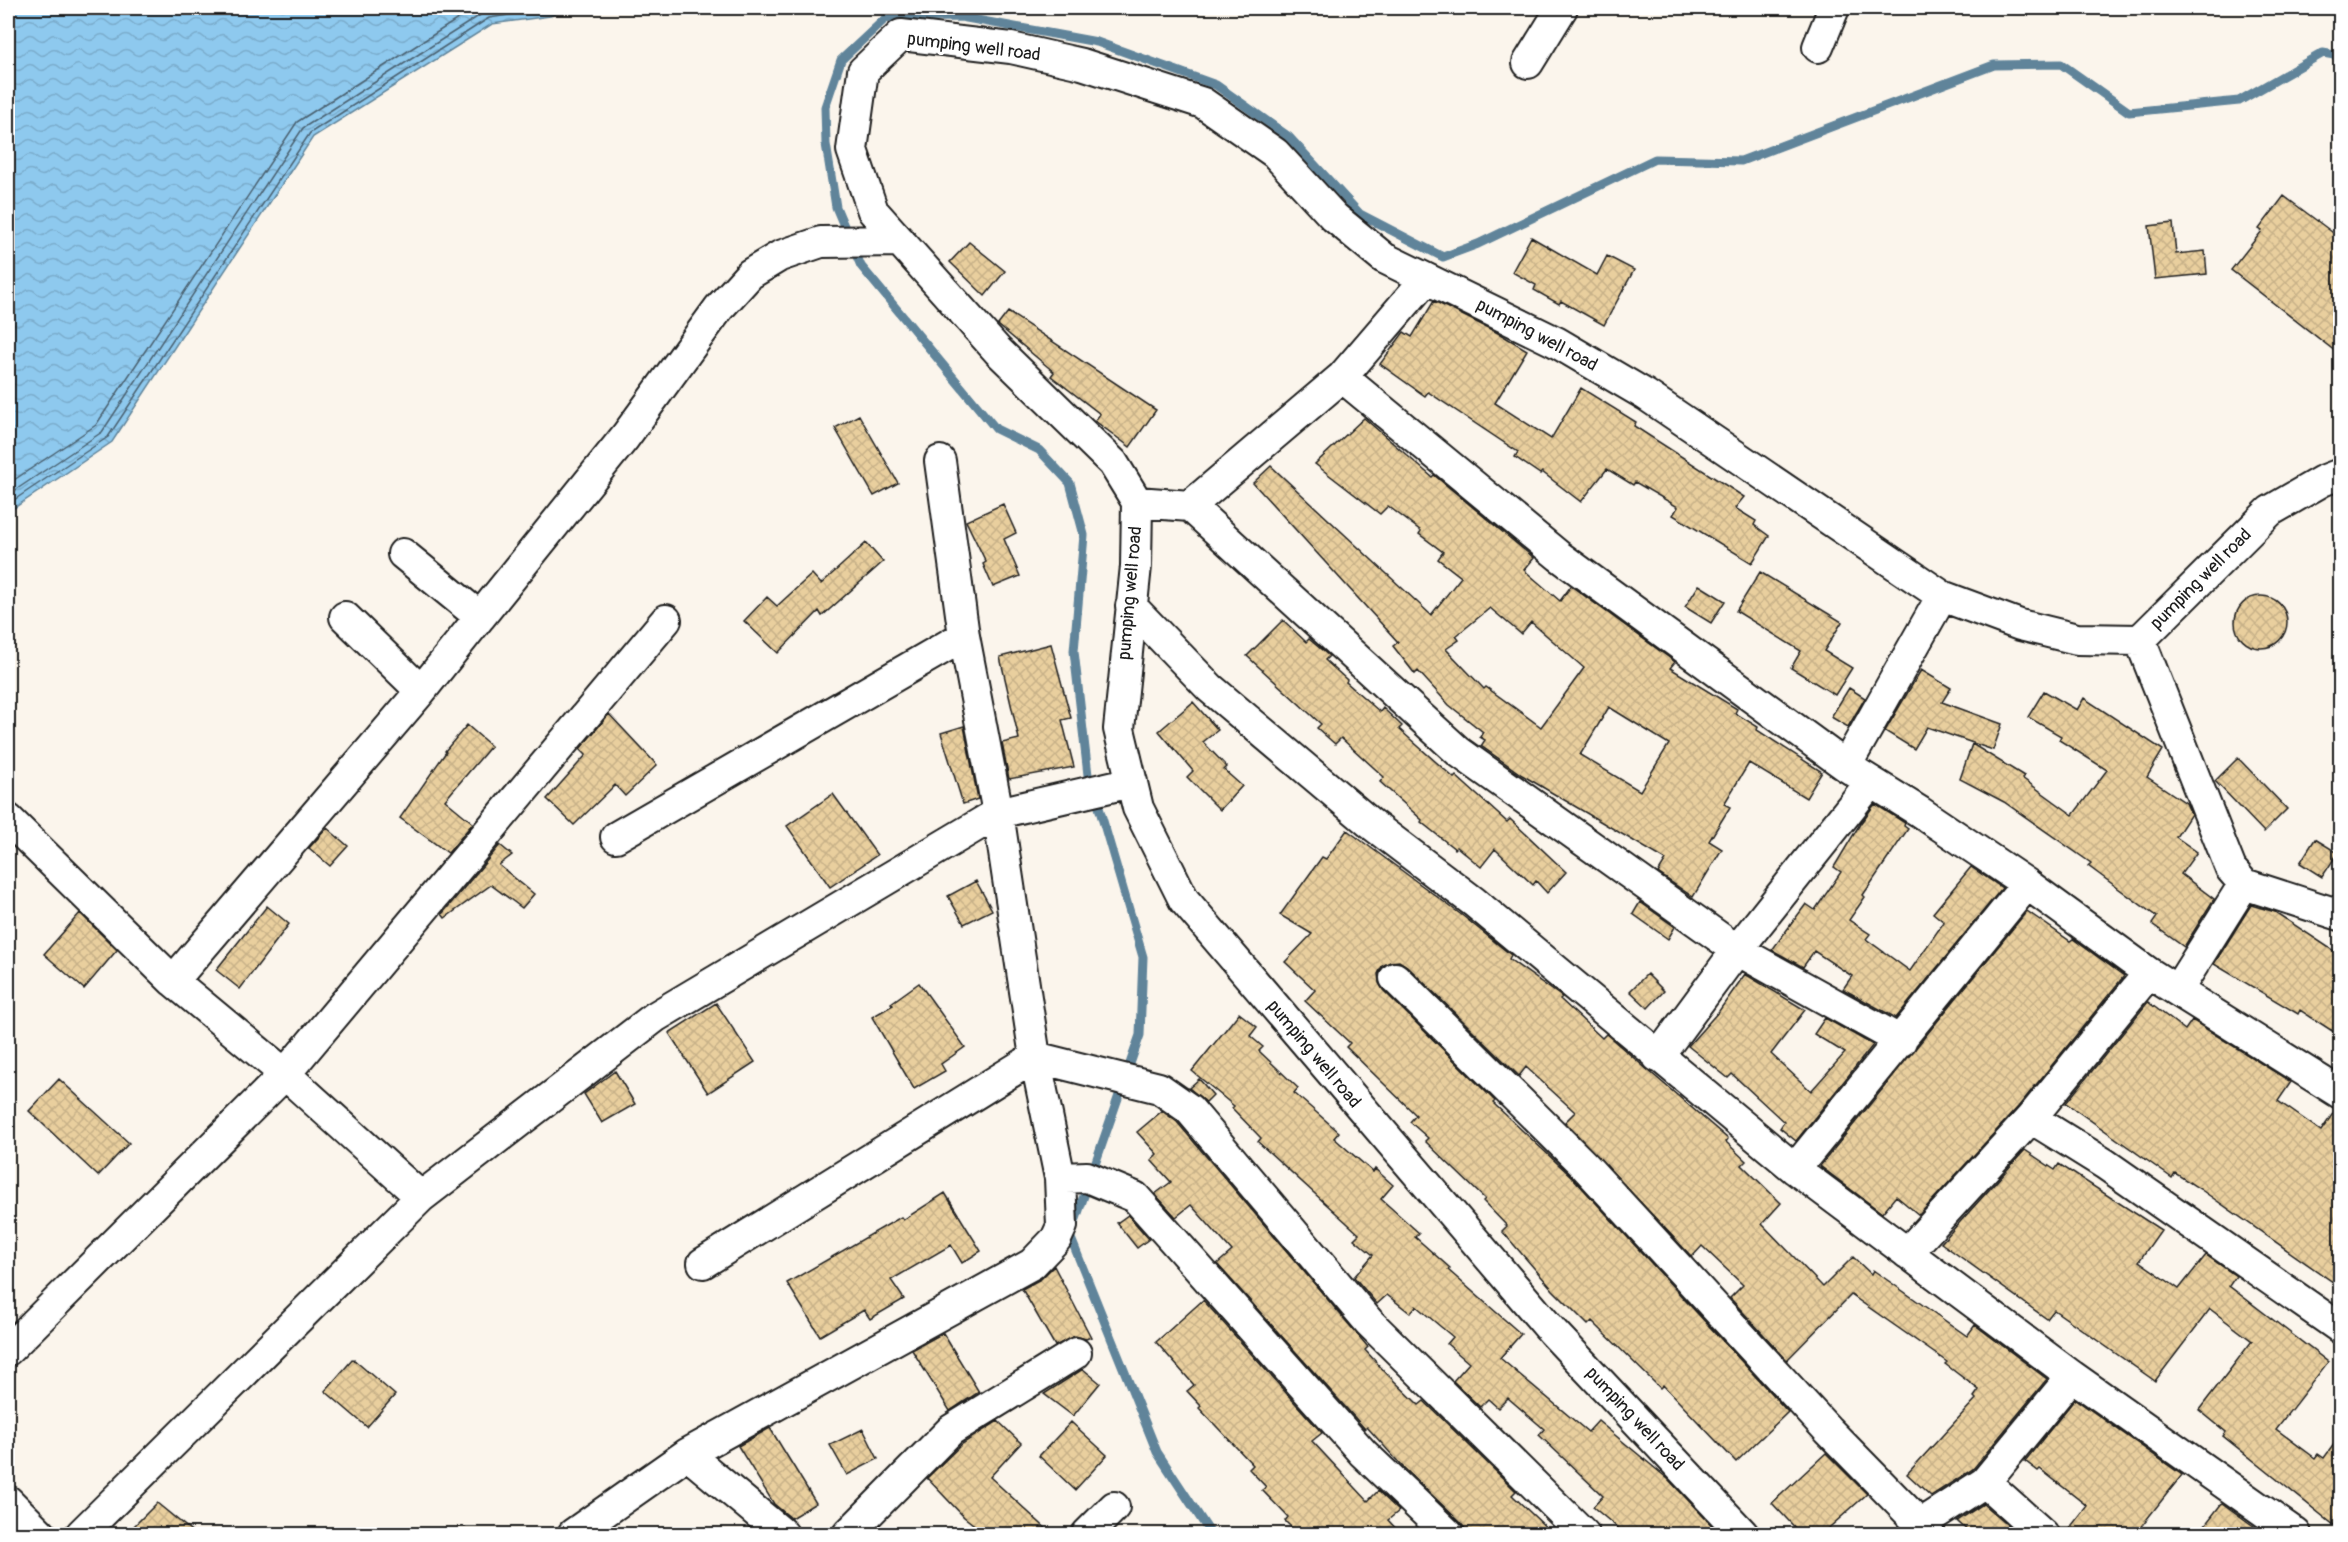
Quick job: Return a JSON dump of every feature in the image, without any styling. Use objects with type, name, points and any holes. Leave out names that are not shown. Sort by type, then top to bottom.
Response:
[{"type":"street","points":[[1528,63],[1562,8]]},
{"type":"street","points":[[1818,47],[1834,8]]},
{"type":"street","name":"pumping well road","points":[[1743,1534],[1552,1331],[1184,900],[1138,808],[1119,729],[1136,566],[1137,502],[1113,463],[998,351],[873,211],[852,150],[863,71],[901,35],[1031,52],[1082,64],[1203,103],[1275,153],[1334,217],[1384,258],[1556,342],[1646,395],[1942,596],[2020,625],[2077,639],[2140,640],[2270,511],[2322,481],[2340,474]]},
{"type":"street","points":[[173,981],[421,691],[625,437],[719,308],[750,274],[780,256],[821,242],[900,241]]},
{"type":"street","points":[[1190,506],[1342,377],[1426,279]]},
{"type":"street","points":[[1342,377],[1559,556],[1846,766],[1920,812],[2027,884],[2149,973],[2178,989],[2340,1094]]},
{"type":"street","points":[[573,1534],[687,1454],[1032,1264],[1056,1239],[1062,1226],[1074,1177],[1035,1057],[998,813],[964,636],[940,461]]},
{"type":"street","points":[[1137,502],[1190,506],[1459,752],[1737,950],[1900,1041]]},
{"type":"street","points":[[403,554],[480,617]]},
{"type":"street","points":[[1846,766],[1942,596]]},
{"type":"street","points":[[1131,606],[1210,688],[1370,823],[1474,902],[1795,1169],[2072,1376],[2296,1534]]},
{"type":"street","points":[[345,617],[421,691]]},
{"type":"street","points":[[8,1350],[285,1074],[666,620]]},
{"type":"street","points":[[615,837],[964,636]]},
{"type":"street","points":[[2140,640],[2230,868],[2244,884],[2340,915]]},
{"type":"street","points":[[81,1534],[421,1197],[655,1017],[998,813],[1132,782]]},
{"type":"street","points":[[1658,1057],[1737,950],[1871,782]]},
{"type":"street","points":[[8,819],[173,981],[285,1074],[421,1197]]},
{"type":"street","points":[[1795,1169],[2027,884]]},
{"type":"street","points":[[2178,989],[2244,884]]},
{"type":"street","points":[[1907,1253],[2031,1118],[2149,973]]},
{"type":"street","points":[[1395,978],[1585,1166],[1828,1430],[1925,1529],[1985,1482],[2072,1376]]},
{"type":"street","points":[[703,1263],[1035,1057],[1159,1088],[1189,1108],[1369,1322],[1584,1534]]},
{"type":"street","points":[[2031,1118],[2105,1164],[2340,1328]]},
{"type":"street","points":[[1074,1177],[1135,1197],[1363,1453],[1448,1534]]},
{"type":"street","points":[[848,1534],[951,1430],[1076,1353]]},
{"type":"street","points":[[687,1454],[783,1534]]},
{"type":"street","points":[[1985,1482],[2043,1534]]},
{"type":"street","points":[[8,1501],[41,1534]]},
{"type":"street","points":[[1087,1534],[1114,1507]]},
{"type":"water","points":[[8,8],[569,8],[550,16],[492,24],[313,137],[112,442],[8,512]]},
{"type":"building","points":[[2284,196],[2340,238],[2340,355],[2231,270],[2262,231],[2259,229]]},
{"type":"building","points":[[2173,223],[2176,254],[2205,251],[2207,274],[2155,279],[2149,226]]},
{"type":"building","points":[[1531,237],[1597,275],[1607,256],[1634,270],[1604,325],[1561,301],[1559,304],[1534,290],[1536,285],[1512,272]]},
{"type":"building","points":[[969,242],[1005,271],[985,296],[950,262]]},
{"type":"building","points":[[1434,301],[1527,350],[1495,403],[1551,439],[1581,388],[1636,422],[1634,426],[1744,497],[1735,508],[1756,521],[1754,525],[1769,536],[1752,563],[1673,515],[1678,507],[1635,482],[1633,485],[1607,469],[1581,502],[1542,472],[1540,474],[1515,457],[1518,452],[1428,392],[1425,396],[1380,364],[1404,332],[1412,337]]},
{"type":"building","points":[[1008,312],[1156,410],[1130,447],[1095,421],[1100,414],[1051,376],[1054,372],[998,325]]},
{"type":"building","points":[[859,415],[898,483],[874,496],[835,428]]},
{"type":"building","points":[[1364,418],[1432,477],[1434,475],[1534,558],[1524,570],[1560,601],[1571,586],[1675,662],[1670,668],[1737,709],[1735,713],[1758,727],[1757,730],[1822,772],[1806,798],[1749,763],[1724,804],[1730,807],[1709,841],[1722,849],[1693,897],[1658,873],[1666,860],[1522,775],[1481,746],[1485,740],[1480,737],[1483,732],[1449,705],[1418,671],[1415,674],[1393,646],[1398,642],[1253,483],[1271,466],[1431,615],[1461,577],[1438,559],[1443,552],[1419,534],[1421,531],[1388,506],[1380,514],[1315,464]],"holes":[[[1490,608],[1521,634],[1531,622],[1584,668],[1541,727],[1486,687],[1484,689],[1446,649],[1459,640],[1456,636]],[[1609,707],[1669,744],[1640,791],[1580,755]]]},
{"type":"building","points":[[1003,504],[1016,533],[1004,539],[1020,576],[993,587],[983,564],[986,562],[966,521]]},
{"type":"building","points":[[866,543],[883,562],[822,616],[819,611],[778,653],[744,621],[767,597],[777,606],[812,574],[821,584]]},
{"type":"building","points":[[1760,572],[1842,622],[1824,651],[1852,668],[1835,695],[1791,668],[1801,651],[1736,611]]},
{"type":"building","points":[[1699,585],[1725,601],[1711,623],[1685,607]]},
{"type":"building","points":[[2256,596],[2266,596],[2275,600],[2283,608],[2287,622],[2283,636],[2275,644],[2266,648],[2256,648],[2247,644],[2239,636],[2235,627],[2235,617],[2239,608],[2247,600]]},
{"type":"building","points":[[1283,620],[1306,642],[1309,639],[1329,656],[1325,660],[1347,680],[1346,682],[1380,712],[1383,708],[1402,726],[1399,729],[1409,738],[1507,822],[1510,819],[1566,872],[1547,893],[1536,881],[1533,885],[1495,849],[1481,867],[1457,847],[1455,849],[1421,822],[1422,820],[1380,782],[1384,777],[1341,738],[1335,744],[1317,728],[1321,724],[1247,656]]},
{"type":"building","points":[[1051,644],[1071,718],[1062,720],[1074,767],[1009,779],[1002,743],[1019,739],[1000,657]]},
{"type":"building","points":[[1921,670],[1951,688],[1942,702],[2002,724],[1993,750],[1927,727],[1914,749],[1885,731]]},
{"type":"building","points":[[1849,688],[1865,698],[1848,727],[1831,717]]},
{"type":"building","points":[[2044,691],[2077,710],[2084,698],[2163,750],[2147,777],[2186,803],[2191,814],[2176,837],[2197,852],[2181,874],[2214,899],[2184,947],[2152,924],[2157,917],[2088,866],[2091,863],[2004,802],[1960,779],[1972,744],[2024,776],[2022,778],[2073,815],[2107,770],[2059,740],[2061,736],[2028,717]]},
{"type":"building","points":[[1193,702],[1218,730],[1203,742],[1227,767],[1224,770],[1242,786],[1220,810],[1187,777],[1193,771],[1159,731]]},
{"type":"building","points":[[609,714],[657,765],[625,796],[615,785],[574,825],[547,799],[586,755],[580,749]]},
{"type":"building","points":[[467,725],[491,746],[445,800],[473,823],[448,853],[400,818],[445,751]]},
{"type":"building","points":[[964,726],[978,799],[963,804],[941,733]]},
{"type":"building","points":[[2238,758],[2287,809],[2264,832],[2215,781]]},
{"type":"building","points":[[833,794],[877,855],[830,887],[787,826]]},
{"type":"building","points":[[1875,804],[1905,823],[1904,826],[1908,829],[1863,895],[1865,897],[1849,920],[1870,934],[1866,939],[1910,971],[1944,922],[1933,913],[1971,867],[2002,888],[1896,1018],[1843,989],[1852,976],[1814,951],[1803,967],[1772,950],[1806,904],[1815,910],[1841,872],[1834,867]]},
{"type":"building","points":[[327,828],[348,846],[330,866],[309,848]]},
{"type":"building","points":[[1347,830],[1463,916],[1511,955],[1509,959],[1562,997],[1560,999],[1602,1038],[1606,1034],[1728,1139],[1726,1142],[1746,1161],[1742,1165],[1781,1203],[1762,1224],[1823,1287],[1853,1257],[1871,1274],[1873,1270],[1967,1336],[1975,1325],[2047,1379],[1973,1469],[1931,1496],[1907,1474],[1976,1399],[1974,1397],[1979,1390],[1945,1364],[1947,1362],[1851,1295],[1787,1360],[1730,1298],[1743,1285],[1702,1246],[1692,1257],[1565,1122],[1575,1112],[1526,1067],[1519,1076],[1407,966],[1399,961],[1382,966],[1378,974],[1383,990],[1495,1101],[1493,1103],[1573,1178],[1788,1412],[1736,1462],[1663,1385],[1660,1388],[1592,1321],[1588,1325],[1553,1290],[1502,1231],[1507,1226],[1483,1201],[1485,1199],[1425,1141],[1428,1138],[1410,1122],[1416,1115],[1346,1047],[1350,1043],[1305,1001],[1315,990],[1285,962],[1312,934],[1280,915],[1322,857],[1326,859]]},
{"type":"building","points":[[2315,839],[2338,853],[2322,877],[2300,863]]},
{"type":"building","points":[[500,845],[512,855],[499,865],[534,894],[522,908],[491,885],[445,918],[442,914]]},
{"type":"building","points":[[976,881],[992,910],[964,924],[948,896]]},
{"type":"building","points":[[1640,902],[1675,927],[1668,939],[1633,914]]},
{"type":"building","points":[[2251,905],[2275,912],[2340,955],[2340,1036],[2300,1010],[2298,1014],[2214,964]]},
{"type":"building","points":[[267,906],[289,924],[240,989],[216,970]]},
{"type":"building","points":[[2027,911],[2070,941],[2073,939],[2124,976],[2018,1107],[1919,1215],[1896,1196],[1882,1213],[1820,1166]]},
{"type":"building","points":[[80,913],[117,950],[84,989],[44,954]]},
{"type":"building","points":[[1647,974],[1664,991],[1648,1008],[1630,991]]},
{"type":"building","points":[[1745,974],[1805,1010],[1771,1054],[1811,1091],[1845,1053],[1814,1034],[1825,1018],[1873,1045],[1796,1141],[1780,1128],[1784,1122],[1732,1074],[1728,1078],[1688,1046],[1719,1011]]},
{"type":"building","points":[[919,983],[965,1047],[941,1064],[945,1071],[914,1089],[872,1017],[893,1005],[891,1003]]},
{"type":"building","points":[[2148,1002],[2185,1030],[2192,1020],[2291,1082],[2278,1101],[2321,1131],[2336,1109],[2340,1110],[2340,1287],[2200,1189],[2175,1173],[2172,1178],[2066,1103]]},
{"type":"building","points":[[716,1003],[755,1062],[708,1093],[669,1033]]},
{"type":"building","points":[[1239,1013],[1257,1027],[1250,1036],[1263,1047],[1259,1051],[1298,1088],[1294,1093],[1339,1132],[1334,1138],[1373,1172],[1375,1169],[1393,1185],[1381,1199],[1419,1233],[1415,1237],[1450,1268],[1448,1270],[1521,1334],[1500,1358],[1588,1432],[1598,1421],[1668,1479],[1720,1534],[1625,1534],[1593,1507],[1603,1496],[1539,1435],[1544,1429],[1508,1398],[1498,1408],[1488,1399],[1480,1407],[1453,1381],[1469,1363],[1447,1344],[1453,1337],[1416,1306],[1410,1313],[1387,1295],[1377,1304],[1354,1277],[1373,1255],[1354,1239],[1359,1234],[1258,1142],[1261,1138],[1232,1108],[1234,1106],[1192,1071]]},
{"type":"building","points":[[615,1071],[635,1104],[602,1123],[584,1094]]},
{"type":"building","points":[[59,1079],[129,1143],[98,1176],[29,1111]]},
{"type":"building","points":[[1199,1079],[1213,1095],[1206,1102],[1189,1088]]},
{"type":"building","points":[[1162,1111],[1177,1122],[1368,1347],[1365,1350],[1387,1374],[1419,1405],[1424,1401],[1516,1491],[1512,1495],[1553,1534],[1469,1534],[1367,1427],[1365,1429],[1217,1264],[1232,1251],[1191,1205],[1176,1217],[1155,1194],[1171,1182],[1151,1160],[1157,1154],[1137,1132]]},
{"type":"building","points":[[2025,1150],[2055,1170],[2059,1164],[2161,1230],[2139,1261],[2179,1289],[2206,1255],[2236,1276],[2229,1286],[2328,1362],[2276,1429],[2315,1458],[2318,1454],[2324,1458],[2340,1436],[2340,1530],[2223,1436],[2226,1432],[2199,1410],[2252,1341],[2210,1309],[2155,1381],[2054,1310],[2047,1319],[1941,1243]]},
{"type":"building","points":[[945,1193],[981,1251],[962,1263],[951,1245],[891,1280],[904,1299],[870,1319],[864,1310],[820,1336],[787,1283],[901,1217],[903,1220]]},
{"type":"building","points":[[1128,1215],[1149,1239],[1137,1248],[1117,1223]]},
{"type":"building","points":[[1054,1266],[1091,1337],[1086,1339],[1075,1336],[1055,1346],[1022,1289],[1041,1279]]},
{"type":"building","points":[[1203,1300],[1322,1433],[1312,1441],[1368,1501],[1378,1491],[1399,1511],[1388,1520],[1401,1534],[1298,1534],[1285,1521],[1288,1517],[1262,1490],[1266,1487],[1249,1469],[1253,1465],[1199,1408],[1201,1406],[1187,1391],[1194,1385],[1156,1342]]},
{"type":"building","points":[[943,1333],[979,1392],[950,1411],[912,1350]]},
{"type":"building","points":[[353,1359],[395,1395],[367,1427],[325,1391]]},
{"type":"building","points":[[1083,1369],[1100,1383],[1073,1416],[1044,1394]]},
{"type":"building","points":[[2075,1399],[2182,1475],[2135,1534],[2065,1534],[2087,1506],[2040,1469],[2038,1471],[2025,1461]]},
{"type":"building","points":[[998,1421],[1021,1443],[990,1477],[1052,1534],[986,1534],[964,1517],[927,1478],[962,1444]]},
{"type":"building","points":[[1071,1422],[1107,1455],[1075,1490],[1039,1456]]},
{"type":"building","points":[[770,1428],[816,1503],[791,1518],[774,1504],[738,1446]]},
{"type":"building","points":[[863,1429],[878,1459],[847,1475],[830,1445]]},
{"type":"building","points":[[1826,1453],[1867,1494],[1822,1534],[1801,1534],[1772,1503]]},
{"type":"building","points":[[157,1503],[195,1534],[126,1534]]},
{"type":"building","points":[[2222,1503],[2248,1522],[2265,1534],[2198,1534]]},
{"type":"building","points":[[1983,1504],[2018,1534],[1971,1534],[1957,1521]]},
{"type":"waterway","points":[[1088,775],[1074,651],[1084,535],[1070,483],[1039,450],[996,429],[861,266],[836,207],[826,144],[825,107],[841,60],[886,18],[961,17],[1097,42],[1216,85],[1289,137],[1360,214],[1443,257],[1478,244],[1655,159],[1741,161],[1994,65],[2061,64],[2129,112],[2239,101],[2323,53],[2340,56]]},
{"type":"waterway","points":[[1098,804],[1143,957],[1140,1035],[1070,1236],[1157,1452],[1211,1534]]}]
